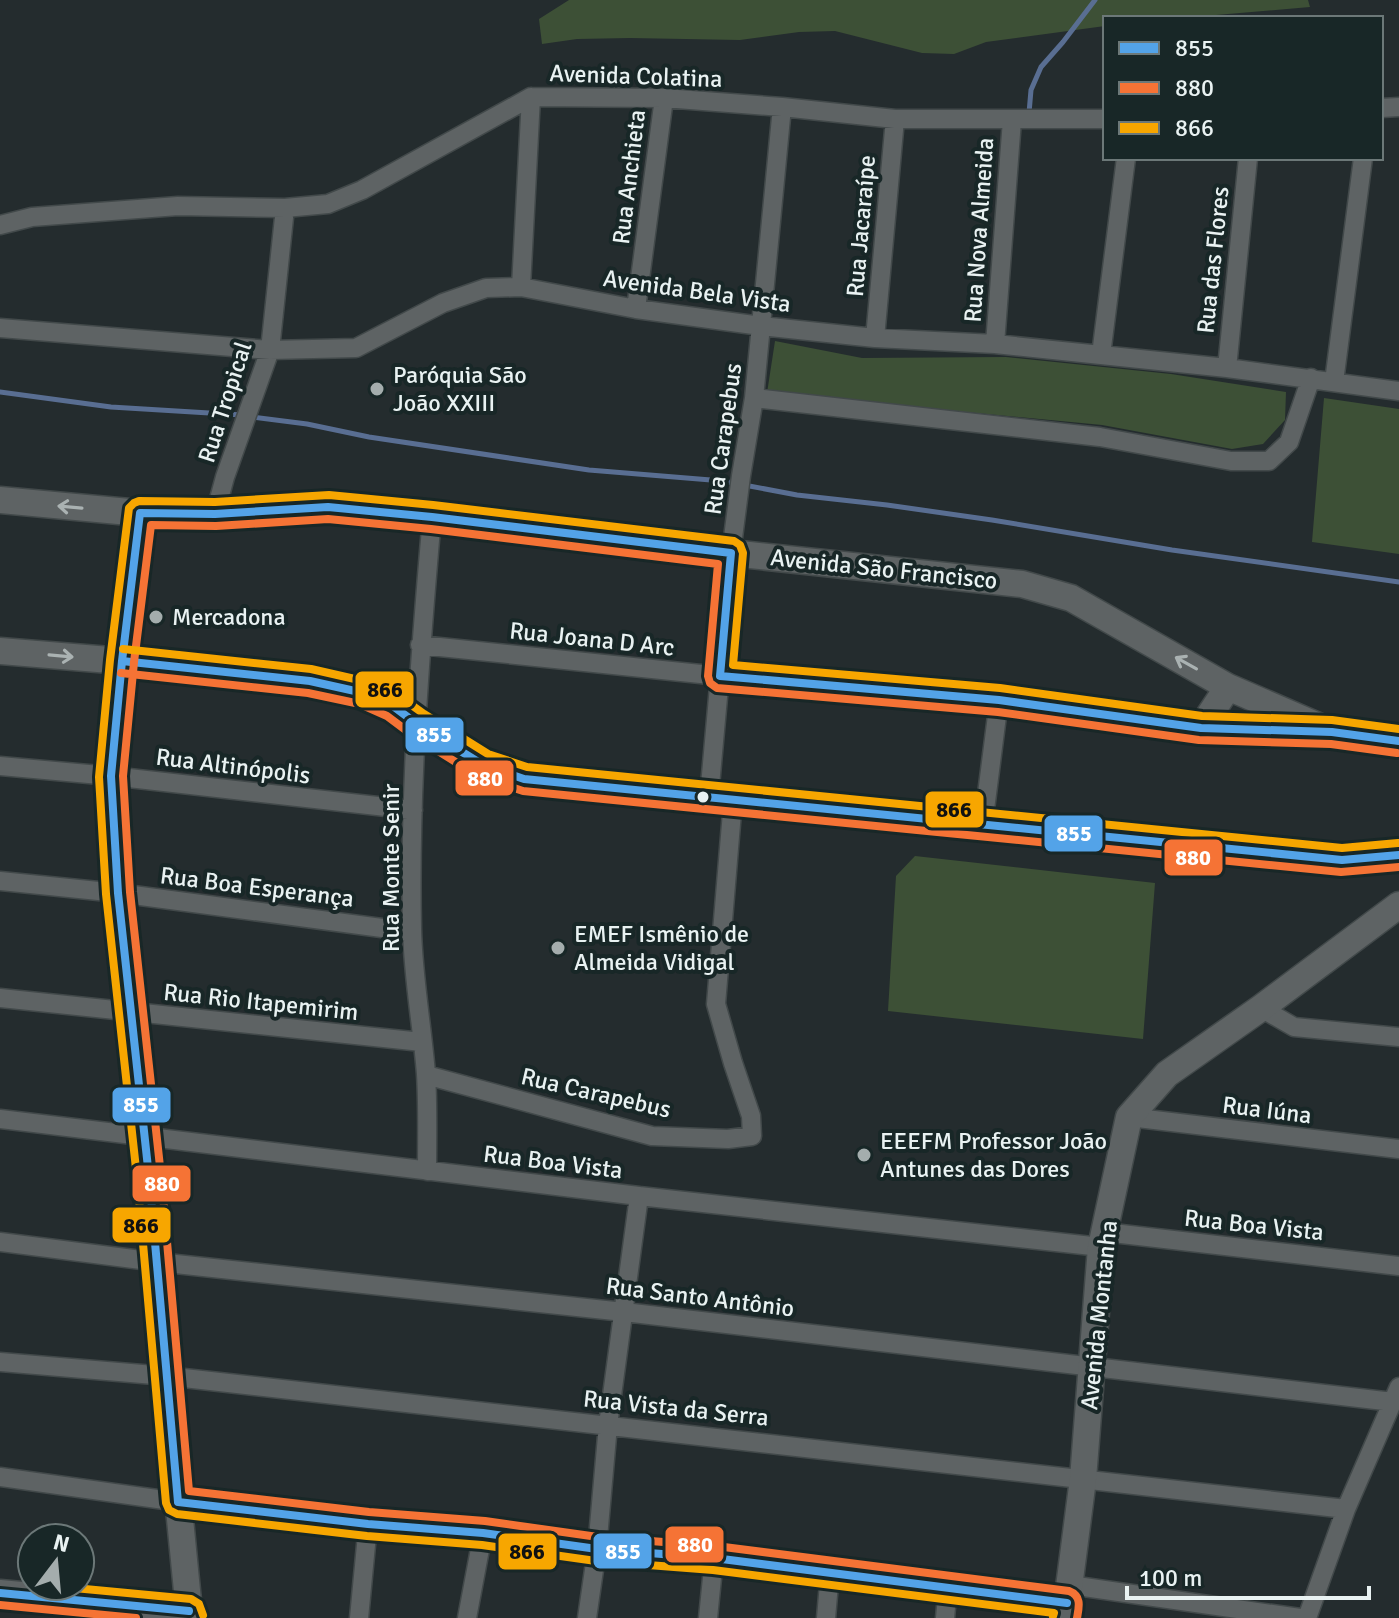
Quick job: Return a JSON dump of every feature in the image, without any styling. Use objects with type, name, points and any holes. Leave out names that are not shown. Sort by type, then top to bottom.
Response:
[{"type":"street","name":"Avenida Colatina","points":[[0,225],[32,217],[178,206],[285,208],[328,204],[362,190],[531,97],[664,98],[895,119],[1103,119]]},
{"type":"street","points":[[521,287],[531,97]]},
{"type":"street","name":"Rua Anchieta","points":[[636,309],[664,98]]},
{"type":"street","name":"Rua Carapebus","points":[[426,1075],[652,1136],[728,1139],[752,1136],[751,1116],[716,1004],[721,799],[720,676],[731,553],[754,398],[782,107]]},
{"type":"street","name":"Rua Jacaraípe","points":[[875,338],[895,119]]},
{"type":"street","name":"Rua Nova Almeida","points":[[995,344],[1012,120]]},
{"type":"street","points":[[1101,355],[1126,160]]},
{"type":"street","name":"Rua das Flores","points":[[1227,368],[1248,160]]},
{"type":"street","points":[[1334,382],[1363,160]]},
{"type":"street","name":"Rua Tropical","points":[[215,514],[270,350],[285,208]]},
{"type":"street","name":"Avenida Bela Vista","points":[[0,328],[270,350],[356,348],[443,303],[486,288],[521,287],[636,309],[761,326],[875,338],[995,344],[1227,368],[1399,391]]},
{"type":"street","points":[[754,398],[1100,437],[1231,461],[1269,461],[1289,442],[1311,378]]},
{"type":"street","name":"Avenida São Francisco","points":[[0,500],[140,513],[215,514],[328,507],[1022,584],[1071,598],[1228,687],[1332,732],[1399,741]]},
{"type":"street","points":[[0,1593],[190,1615],[118,893],[111,776],[140,513]]},
{"type":"street","name":"Rua Monte Senir","points":[[427,1171],[426,1075],[412,932],[420,645],[432,517]]},
{"type":"street","name":"Rua Joana D Arc","points":[[420,645],[720,676],[999,700],[1201,728],[1332,732]]},
{"type":"street","points":[[0,651],[310,681],[364,693],[393,706],[483,765],[524,779],[1342,860],[1399,855]]},
{"type":"street","points":[[1201,728],[1228,687]]},
{"type":"street","points":[[983,825],[999,700]]},
{"type":"street","name":"Rua Altinópolis","points":[[0,766],[413,810]]},
{"type":"street","name":"Rua Boa Esperança","points":[[0,881],[118,893],[412,932]]},
{"type":"street","name":"Avenida Montanha","points":[[1067,1602],[1083,1479],[1102,1240],[1129,1117],[1167,1074],[1393,914]]},
{"type":"street","name":"Rua Rio Itapemirim","points":[[0,998],[422,1042]]},
{"type":"street","points":[[1261,1008],[1294,1027],[1399,1037]]},
{"type":"street","name":"Rua Iúna","points":[[1129,1117],[1399,1149]]},
{"type":"street","name":"Rua Boa Vista","points":[[0,1119],[639,1196],[1399,1266]]},
{"type":"street","points":[[587,1618],[597,1549],[608,1425],[639,1196]]},
{"type":"street","name":"Rua Santo Antônio","points":[[0,1242],[1093,1367],[1396,1394]]},
{"type":"street","name":"Rua Vista da Serra","points":[[0,1362],[166,1376],[1346,1509]]},
{"type":"street","points":[[1307,1618],[1346,1509],[1396,1394]]},
{"type":"street","points":[[0,1477],[178,1502],[368,1524],[483,1533],[597,1549],[714,1558],[1067,1602],[1300,1618]]},
{"type":"street","points":[[359,1618],[368,1524]]},
{"type":"street","points":[[467,1618],[483,1533]]},
{"type":"street","points":[[708,1618],[714,1558]]},
{"type":"street","points":[[826,1618],[830,1572]]},
{"type":"street","points":[[945,1618],[948,1586]]},
{"type":"green space","points":[[569,0],[1308,0],[1310,7],[1204,16],[1103,16],[1103,26],[986,42],[954,54],[922,53],[835,31],[740,40],[577,39],[542,44],[539,19]]},
{"type":"green space","points":[[775,341],[862,358],[1006,357],[1171,374],[1286,392],[1285,420],[1263,444],[1232,449],[1102,425],[767,393]]},
{"type":"green space","points":[[1324,398],[1399,409],[1399,554],[1312,542]]},
{"type":"green space","points":[[915,856],[1155,883],[1143,1039],[888,1011],[896,876]]},
{"type":"waterway","points":[[1029,113],[1031,90],[1041,67],[1095,0]]},
{"type":"waterway","points":[[0,392],[111,407],[242,415]]},
{"type":"waterway","points":[[252,417],[589,470],[723,481],[797,495],[992,520],[1172,550],[1399,582]]},
{"type":"transit line","name":"866","points":[[1053,1616],[1054,1613],[713,1570],[596,1561],[482,1545],[367,1536],[177,1514],[169,1510],[106,894],[99,777],[129,508],[139,501],[215,502],[329,495],[734,541],[743,553],[733,665],[1000,688],[1202,716],[1332,720],[1399,729]]},
{"type":"transit line","name":"855","points":[[178,1502],[150,1186],[118,893],[111,776],[140,513],[215,514],[328,507],[731,553],[720,676],[999,700],[1201,728],[1332,732],[1399,741]]},
{"type":"transit line","name":"880","points":[[1077,1618],[1078,1599],[1069,1591],[716,1546],[598,1537],[485,1521],[369,1512],[189,1491],[162,1185],[130,892],[123,776],[151,525],[216,526],[328,519],[718,564],[708,676],[710,683],[717,688],[998,712],[1199,740],[1331,744],[1397,753]]},
{"type":"transit line","name":"866","points":[[123,649],[311,669],[368,682],[399,696],[488,754],[527,767],[1342,848],[1398,843]]},
{"type":"transit line","name":"855","points":[[122,661],[310,681],[364,693],[393,706],[483,765],[524,779],[1342,860],[1399,855]]},
{"type":"transit line","name":"880","points":[[121,673],[308,693],[360,704],[387,716],[478,776],[523,791],[1341,872],[1399,867]]},
{"type":"transit line","name":"855","points":[[178,1502],[368,1524],[483,1533],[597,1549],[714,1558],[1067,1603]]},
{"type":"transit line","name":"866","points":[[96,1590],[191,1599],[199,1604],[203,1615]]},
{"type":"transit line","name":"855","points":[[0,1593],[189,1611]]},
{"type":"transit line","name":"880","points":[[0,1605],[136,1618]]},
{"type":"place","name":"Paróquia São João XXIII","points":[[377,389]]},
{"type":"place","name":"Mercadona","points":[[156,617]]},
{"type":"place","name":"EMEF Ismênio de Almeida Vidigal","points":[[558,948]]},
{"type":"place","name":"EEEFM Professor João Antunes das Dores","points":[[864,1155]]}]
